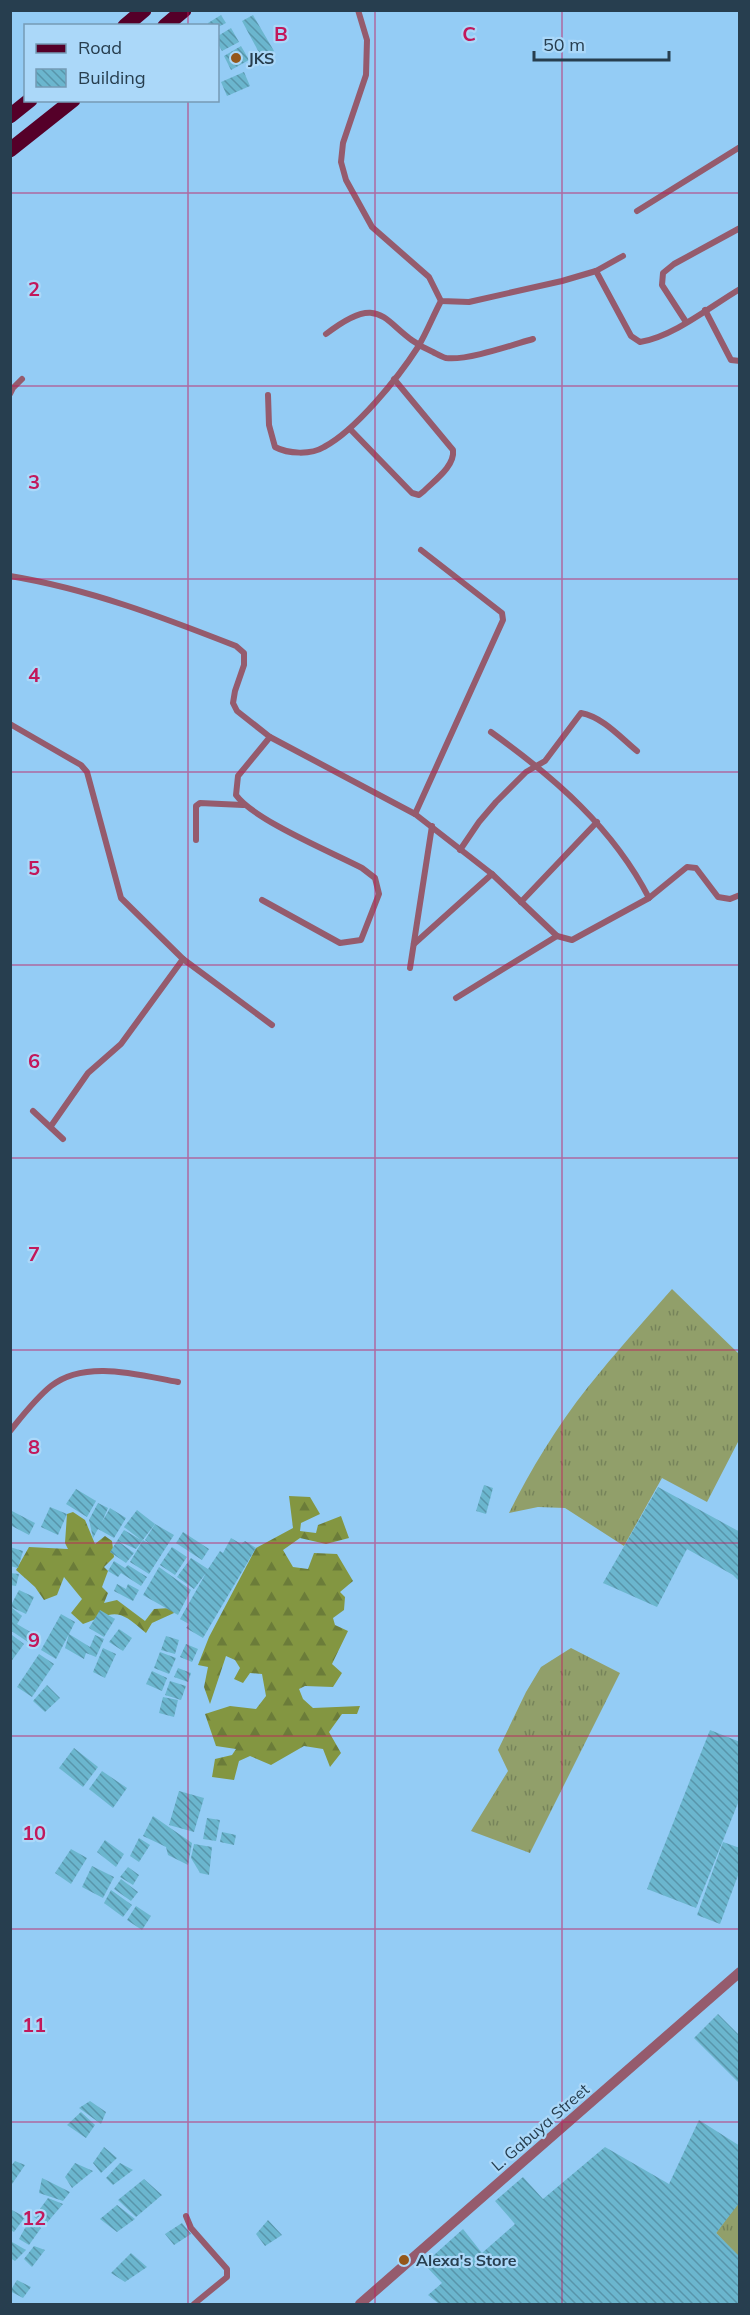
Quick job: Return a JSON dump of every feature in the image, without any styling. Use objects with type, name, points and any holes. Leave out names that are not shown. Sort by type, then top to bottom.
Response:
[{"type":"main road","points":[[127,24],[144,10]]},
{"type":"main road","points":[[167,24],[184,10]]},
{"type":"main road","points":[[10,116],[28,102]]},
{"type":"main road","points":[[10,150],[70,102]]},
{"type":"street","points":[[358,10],[367,40],[366,75],[343,143],[341,162],[346,180],[372,227],[429,277],[441,301]]},
{"type":"street","points":[[637,211],[740,147]]},
{"type":"street","points":[[687,322],[662,285],[663,273],[674,264],[740,228]]},
{"type":"street","points":[[441,301],[469,302],[562,281],[596,270],[623,256]]},
{"type":"street","points":[[596,270],[631,336],[640,342],[652,341],[740,288]]},
{"type":"street","points":[[268,395],[269,424],[275,447],[284,452],[322,449],[350,429],[394,379],[418,346],[441,301]]},
{"type":"street","points":[[705,310],[730,360],[740,361]]},
{"type":"street","points":[[326,334],[355,314],[368,311],[392,322],[418,346],[446,358],[467,356],[533,339]]},
{"type":"street","points":[[10,394],[22,379]]},
{"type":"street","points":[[350,429],[412,493],[419,495],[451,463],[453,450],[394,379]]},
{"type":"street","points":[[415,814],[503,620],[502,613],[421,550]]},
{"type":"street","points":[[10,576],[51,582],[138,608],[236,646],[244,653],[244,664],[233,703],[237,711],[270,737],[415,814],[492,874],[557,936],[572,940],[650,898],[687,867],[696,868],[718,897],[730,899],[740,895]]},
{"type":"street","points":[[460,850],[479,822],[514,782],[550,755],[581,713],[604,724],[637,751]]},
{"type":"street","points":[[10,724],[81,765],[87,772],[121,898],[183,959],[272,1025]]},
{"type":"street","points":[[491,732],[538,766],[597,822],[626,857],[650,898]]},
{"type":"street","points":[[243,805],[236,795],[238,776],[270,737]]},
{"type":"street","points":[[196,840],[196,806],[200,803],[243,805],[362,868],[375,878],[379,894],[362,940],[349,943],[340,943],[262,900]]},
{"type":"street","points":[[521,902],[597,822]]},
{"type":"street","points":[[410,968],[432,826]]},
{"type":"street","points":[[414,945],[492,874]]},
{"type":"street","points":[[456,998],[557,936]]},
{"type":"street","points":[[51,1126],[88,1073],[121,1044],[183,959]]},
{"type":"street","points":[[33,1112],[63,1139]]},
{"type":"street","points":[[10,1431],[51,1386],[76,1374],[105,1372],[178,1382]]},
{"type":"street","name":"L. Gabuya Street","points":[[360,2304],[740,1972]]},
{"type":"street","points":[[186,2216],[191,2228],[227,2269],[227,2277],[194,2304]]},
{"type":"green space","points":[[672,1289],[739,1354],[739,1440],[707,1502],[662,1478],[624,1546],[565,1508],[538,1507],[509,1513],[545,1448],[566,1417],[609,1362]]},
{"type":"green space","points":[[289,1496],[310,1497],[320,1514],[301,1523],[300,1531],[316,1533],[318,1525],[341,1516],[349,1538],[326,1544],[300,1538],[283,1550],[293,1567],[308,1569],[314,1553],[337,1554],[353,1581],[340,1592],[345,1597],[344,1610],[333,1618],[335,1625],[348,1631],[332,1664],[342,1673],[333,1687],[305,1686],[299,1689],[303,1699],[313,1708],[360,1706],[357,1714],[342,1714],[329,1732],[341,1753],[330,1767],[323,1749],[304,1746],[271,1765],[250,1756],[239,1761],[234,1780],[212,1777],[215,1759],[232,1755],[236,1749],[216,1746],[205,1714],[230,1706],[256,1709],[266,1696],[262,1674],[250,1673],[243,1683],[234,1679],[240,1668],[235,1660],[226,1656],[210,1704],[204,1687],[208,1667],[198,1665],[209,1637],[256,1548],[293,1528]]},
{"type":"green space","points":[[73,1512],[85,1520],[95,1544],[105,1536],[112,1541],[114,1557],[104,1567],[108,1571],[102,1587],[108,1593],[104,1603],[117,1600],[145,1621],[154,1609],[170,1608],[174,1613],[152,1623],[146,1633],[129,1619],[116,1614],[103,1616],[83,1624],[71,1613],[82,1599],[64,1577],[57,1595],[44,1600],[35,1587],[16,1570],[29,1547],[68,1549],[65,1543],[67,1514]]},
{"type":"green space","points":[[571,1648],[620,1673],[530,1853],[471,1831],[508,1771],[498,1750],[526,1692],[541,1667]]},
{"type":"green space","points":[[739,2202],[739,2257],[716,2233]]},
{"type":"building","name":"JKS","points":[[221,15],[226,23],[219,26],[219,24],[208,23]]},
{"type":"building","points":[[253,15],[274,51],[262,58],[242,21]]},
{"type":"building","name":"JKS","points":[[231,28],[239,42],[222,51],[219,46],[219,35]]},
{"type":"building","name":"JKS","points":[[241,46],[249,60],[231,70],[224,56]]},
{"type":"building","points":[[244,72],[250,86],[227,96],[221,82]]},
{"type":"building","points":[[484,1485],[493,1488],[486,1514],[476,1511]]},
{"type":"building","points":[[658,1487],[740,1532],[740,1582],[733,1575],[687,1549],[657,1607],[603,1583]]},
{"type":"building","points":[[76,1489],[96,1501],[87,1517],[66,1504]]},
{"type":"building","points":[[98,1503],[108,1508],[102,1522],[110,1508],[126,1518],[114,1538],[98,1529],[93,1538],[89,1520]]},
{"type":"building","points":[[50,1507],[67,1514],[58,1535],[41,1527]]},
{"type":"building","points":[[10,1510],[35,1523],[29,1535],[10,1525]]},
{"type":"building","points":[[137,1510],[155,1524],[136,1549],[118,1541],[134,1553],[126,1563],[110,1552],[124,1530],[141,1540],[124,1527]]},
{"type":"building","points":[[155,1524],[174,1535],[149,1574],[130,1562],[143,1540],[151,1545],[145,1540]]},
{"type":"building","points":[[183,1532],[209,1549],[202,1560],[176,1543]]},
{"type":"building","points":[[231,1538],[241,1544],[245,1541],[256,1548],[203,1638],[186,1628],[189,1624],[180,1619],[206,1573],[194,1589],[177,1577],[191,1558],[208,1569],[220,1551],[223,1553]]},
{"type":"building","points":[[10,1547],[23,1551],[18,1568],[10,1566]]},
{"type":"building","points":[[172,1547],[187,1557],[175,1575],[160,1565]]},
{"type":"building","points":[[114,1561],[125,1568],[128,1565],[147,1577],[141,1586],[121,1573],[118,1577],[108,1571]]},
{"type":"building","points":[[159,1567],[191,1590],[178,1615],[143,1595]]},
{"type":"building","points":[[10,1573],[19,1574],[16,1586],[10,1585]]},
{"type":"building","points":[[117,1584],[126,1589],[128,1584],[139,1590],[133,1601],[114,1591]]},
{"type":"building","points":[[19,1590],[34,1597],[26,1614],[11,1607],[22,1616],[17,1624],[32,1633],[28,1642],[10,1630],[10,1607]]},
{"type":"building","points":[[100,1610],[115,1619],[104,1637],[89,1628]]},
{"type":"building","points":[[61,1614],[75,1622],[56,1659],[41,1650]]},
{"type":"building","points":[[119,1629],[132,1638],[123,1651],[109,1642]]},
{"type":"building","points":[[69,1634],[90,1647],[95,1635],[104,1639],[96,1657],[86,1653],[84,1659],[65,1648]]},
{"type":"building","points":[[12,1635],[24,1644],[10,1663],[10,1639]]},
{"type":"building","points":[[166,1636],[179,1640],[175,1654],[161,1650]]},
{"type":"building","points":[[186,1644],[198,1649],[192,1662],[180,1657]]},
{"type":"building","points":[[103,1648],[116,1654],[105,1678],[93,1672]]},
{"type":"building","points":[[160,1652],[176,1658],[169,1674],[154,1668]]},
{"type":"building","points":[[39,1654],[54,1664],[32,1697],[17,1687]]},
{"type":"building","points":[[178,1668],[191,1673],[188,1682],[174,1677]]},
{"type":"building","points":[[152,1671],[167,1678],[162,1691],[146,1684]]},
{"type":"building","points":[[170,1681],[186,1686],[181,1700],[165,1695]]},
{"type":"building","points":[[47,1685],[60,1698],[45,1712],[33,1701]]},
{"type":"building","points":[[163,1697],[178,1700],[174,1717],[159,1713]]},
{"type":"building","points":[[710,1730],[740,1742],[740,1798],[696,1908],[647,1889]]},
{"type":"building","points":[[74,1748],[98,1767],[83,1787],[59,1768]]},
{"type":"building","points":[[102,1771],[127,1788],[113,1808],[89,1789]]},
{"type":"building","points":[[179,1791],[204,1798],[194,1832],[169,1825]]},
{"type":"building","points":[[153,1816],[192,1843],[188,1865],[168,1855],[166,1847],[143,1836]]},
{"type":"building","points":[[207,1818],[220,1820],[216,1841],[203,1839]]},
{"type":"building","points":[[222,1832],[236,1835],[234,1845],[220,1842]]},
{"type":"building","points":[[139,1838],[150,1845],[139,1862],[130,1856]]},
{"type":"building","points":[[105,1840],[124,1854],[116,1867],[97,1852]]},
{"type":"building","points":[[723,1842],[740,1848],[740,1870],[720,1924],[697,1915]]},
{"type":"building","points":[[194,1844],[212,1847],[209,1875],[200,1873],[191,1858]]},
{"type":"building","points":[[71,1849],[87,1858],[71,1884],[55,1873]]},
{"type":"building","points":[[92,1866],[114,1877],[103,1898],[82,1887]]},
{"type":"building","points":[[128,1867],[139,1875],[133,1885],[120,1877]]},
{"type":"building","points":[[121,1879],[138,1892],[131,1901],[114,1889]]},
{"type":"building","points":[[111,1890],[132,1905],[123,1917],[104,1903]]},
{"type":"building","points":[[136,1906],[151,1916],[142,1930],[127,1920]]},
{"type":"building","points":[[718,2014],[740,2036],[740,2084],[694,2038]]},
{"type":"building","points":[[90,2101],[106,2112],[101,2124],[79,2108]]},
{"type":"building","points":[[81,2112],[95,2125],[86,2138],[67,2125]]},
{"type":"building","points":[[699,2120],[740,2146],[740,2202],[716,2233],[740,2257],[740,2304],[439,2304],[428,2295],[442,2283],[424,2264],[463,2229],[482,2253],[515,2224],[495,2201],[523,2177],[543,2199],[605,2147],[669,2184]]},
{"type":"building","points":[[104,2147],[117,2158],[101,2173],[93,2163]]},
{"type":"building","points":[[15,2161],[25,2165],[10,2187],[10,2167]]},
{"type":"building","points":[[75,2163],[93,2171],[72,2188],[65,2177]]},
{"type":"building","points":[[120,2163],[133,2170],[113,2185],[106,2178]]},
{"type":"building","points":[[42,2178],[70,2192],[63,2201],[39,2193]]},
{"type":"building","points":[[144,2179],[162,2195],[136,2217],[118,2200]]},
{"type":"building","points":[[48,2198],[63,2204],[45,2225],[34,2217]]},
{"type":"building","points":[[117,2205],[135,2219],[117,2232],[100,2219]]},
{"type":"building","points":[[10,2209],[25,2217],[14,2232],[10,2230]]},
{"type":"building","points":[[30,2219],[41,2228],[29,2245],[19,2239]]},
{"type":"building","points":[[268,2220],[282,2235],[265,2246],[256,2234]]},
{"type":"building","points":[[182,2223],[191,2234],[174,2245],[165,2234]]},
{"type":"building","points":[[12,2242],[26,2250],[15,2261],[10,2258]]},
{"type":"building","points":[[34,2246],[45,2250],[32,2267],[24,2259]]},
{"type":"building","points":[[131,2253],[147,2267],[125,2282],[111,2273]]},
{"type":"building","points":[[17,2280],[31,2287],[23,2298],[10,2291]]},
{"type":"place","name":"JKS","points":[[236,58]]},
{"type":"place","name":"Alexa's Store","points":[[404,2260]]}]
